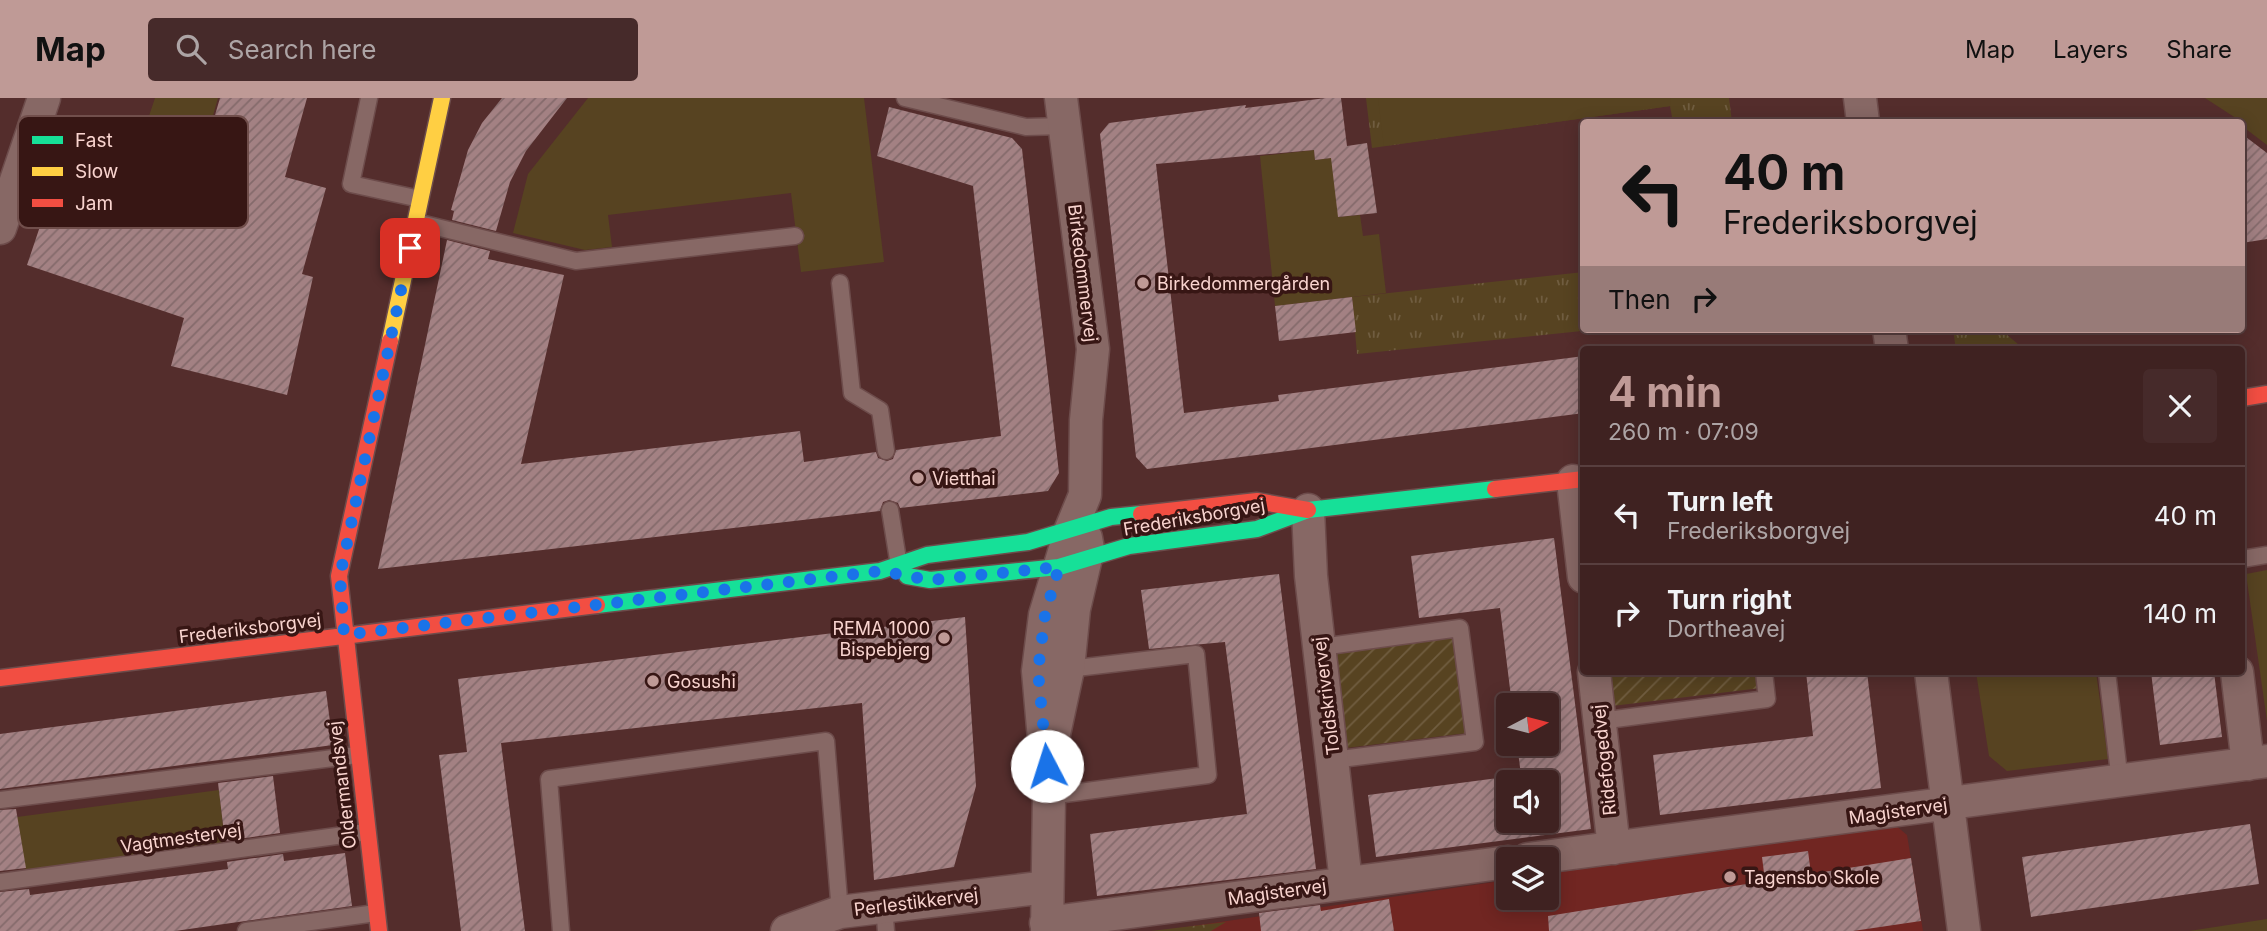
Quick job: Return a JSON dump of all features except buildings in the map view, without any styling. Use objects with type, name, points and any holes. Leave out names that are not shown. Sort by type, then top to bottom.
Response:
[{"type":"street","points":[[38,116],[44,98]]},
{"type":"street","name":"Oldermandsvej","points":[[379,931],[357,755],[340,576],[442,98]]},
{"type":"street","points":[[1860,98],[1863,119]]},
{"type":"street","name":"Birkedommervej","points":[[1063,112],[1093,349],[1086,420],[1086,495],[1071,529]]},
{"type":"street","points":[[0,229],[18,175]]},
{"type":"street","points":[[2245,398],[2267,394]]},
{"type":"street","points":[[1578,480],[1580,513]]},
{"type":"street","name":"Frederiksborgvej","points":[[0,678],[880,571],[900,570],[930,580],[1072,564],[1129,547],[1257,529],[1308,510],[1578,480]]},
{"type":"street","name":"Frederiksborgvej","points":[[900,570],[927,555],[1028,542],[1111,517],[1257,501],[1308,510]]},
{"type":"street","name":"Toldskrivervej","points":[[1308,510],[1311,576],[1346,882]]},
{"type":"street","points":[[1047,927],[1048,781],[1038,671],[1045,615],[1087,538],[1071,529]]},
{"type":"street","points":[[1048,781],[1068,669],[1074,610],[1072,564]]},
{"type":"street","name":"Ridefogedvej","points":[[1594,675],[1614,848]]},
{"type":"street","points":[[1931,675],[1964,931]]},
{"type":"street","points":[[2237,675],[2244,726],[2258,762]]},
{"type":"street","name":"Magistervej","points":[[1559,855],[2258,762]]},
{"type":"street","name":"Magistervej","points":[[1047,927],[1346,882],[1496,863]]},
{"type":"street","name":"Perlestikkervej","points":[[787,931],[840,912],[885,918],[1047,887]]},
{"type":"lane","points":[[369,98],[351,184],[420,200]]},
{"type":"lane","points":[[905,98],[1026,127],[1063,112]]},
{"type":"lane","points":[[416,222],[576,261],[795,236]]},
{"type":"lane","points":[[840,283],[852,393],[880,410],[886,451]]},
{"type":"lane","points":[[890,510],[900,570]]},
{"type":"lane","points":[[2245,559],[2267,555]]},
{"type":"lane","points":[[1321,647],[1460,628],[1475,742],[1333,760]]},
{"type":"lane","points":[[1048,781],[1208,775],[1196,653],[1068,669]]},
{"type":"lane","points":[[1600,721],[1767,699],[1763,675]]},
{"type":"lane","points":[[2107,675],[2120,782]]},
{"type":"lane","points":[[561,931],[549,779],[825,741],[840,912]]},
{"type":"lane","points":[[0,800],[357,755]]},
{"type":"lane","name":"Vagtmestervej","points":[[0,882],[366,832]]},
{"type":"lane","points":[[246,931],[376,913]]},
{"type":"shaded area","name":"Tagensbo Skole","points":[[1894,824],[1907,835],[1923,931],[1158,931],[1496,882],[1496,910],[1559,910],[1559,872]]},
{"type":"green space","points":[[155,98],[218,98],[213,116],[149,116]]},
{"type":"green space","points":[[588,98],[864,98],[884,262],[801,272],[791,193],[608,215],[612,247],[585,250],[513,233],[528,174]]},
{"type":"green space","points":[[1366,98],[1729,98],[1732,119],[1672,119],[1670,106],[1372,148]]},
{"type":"green space","points":[[1378,98],[1670,98],[1671,106],[1384,146]]},
{"type":"green space","points":[[2205,98],[2267,98],[2267,145],[2245,128],[2245,119],[2237,119]]},
{"type":"green space","points":[[1314,150],[1315,160],[1338,157],[1338,217],[1360,215],[1363,236],[1379,234],[1386,293],[1275,306],[1260,156]]},
{"type":"green space","points":[[1580,272],[1580,331],[1357,354],[1352,297]]},
{"type":"green space","points":[[1954,333],[2005,333],[2020,346],[1955,346]]},
{"type":"green space","points":[[2267,570],[2267,721],[2246,574]]},
{"type":"green space","points":[[1454,636],[1467,733],[1346,748],[1334,654]]},
{"type":"green space","points":[[1608,675],[1759,675],[1761,688],[1612,706]]},
{"type":"green space","points":[[1976,675],[2096,675],[2108,759],[2007,771],[1989,756]]},
{"type":"green space","points":[[219,790],[225,843],[26,872],[17,817]]},
{"type":"green space","points":[[2267,919],[2267,931],[2189,931]]},
{"type":"green space","points":[[1226,922],[1211,931],[1151,931]]},
{"type":"traffic: fast","points":[[907,576],[930,580],[1059,567],[1129,546],[1257,529],[1308,510],[1495,489]]},
{"type":"traffic: fast","points":[[597,605],[880,571],[927,555],[1028,542],[1111,517],[1141,514]]},
{"type":"traffic: slow","points":[[390,341],[442,98]]},
{"type":"traffic: jam","points":[[379,931],[339,576],[390,341]]},
{"type":"traffic: jam","points":[[2245,398],[2267,394]]},
{"type":"traffic: jam","points":[[1495,489],[1580,479]]},
{"type":"traffic: jam","points":[[1141,514],[1257,501],[1308,510]]},
{"type":"traffic: jam","points":[[0,678],[597,605]]},
{"type":"place","name":"Birkedommergården","points":[[1143,283]]},
{"type":"place","name":"Vietthai","points":[[918,478]]},
{"type":"place","name":"REMA 1000 Bispebjerg","points":[[944,638]]},
{"type":"place","name":"Gosushi","points":[[653,681]]},
{"type":"place","name":"Tagensbo Skole","points":[[1730,877]]},
{"type":"route","points":[[410,248],[340,576],[344,635],[880,571],[930,580],[1059,567],[1045,615],[1038,671],[1047,766]]}]
